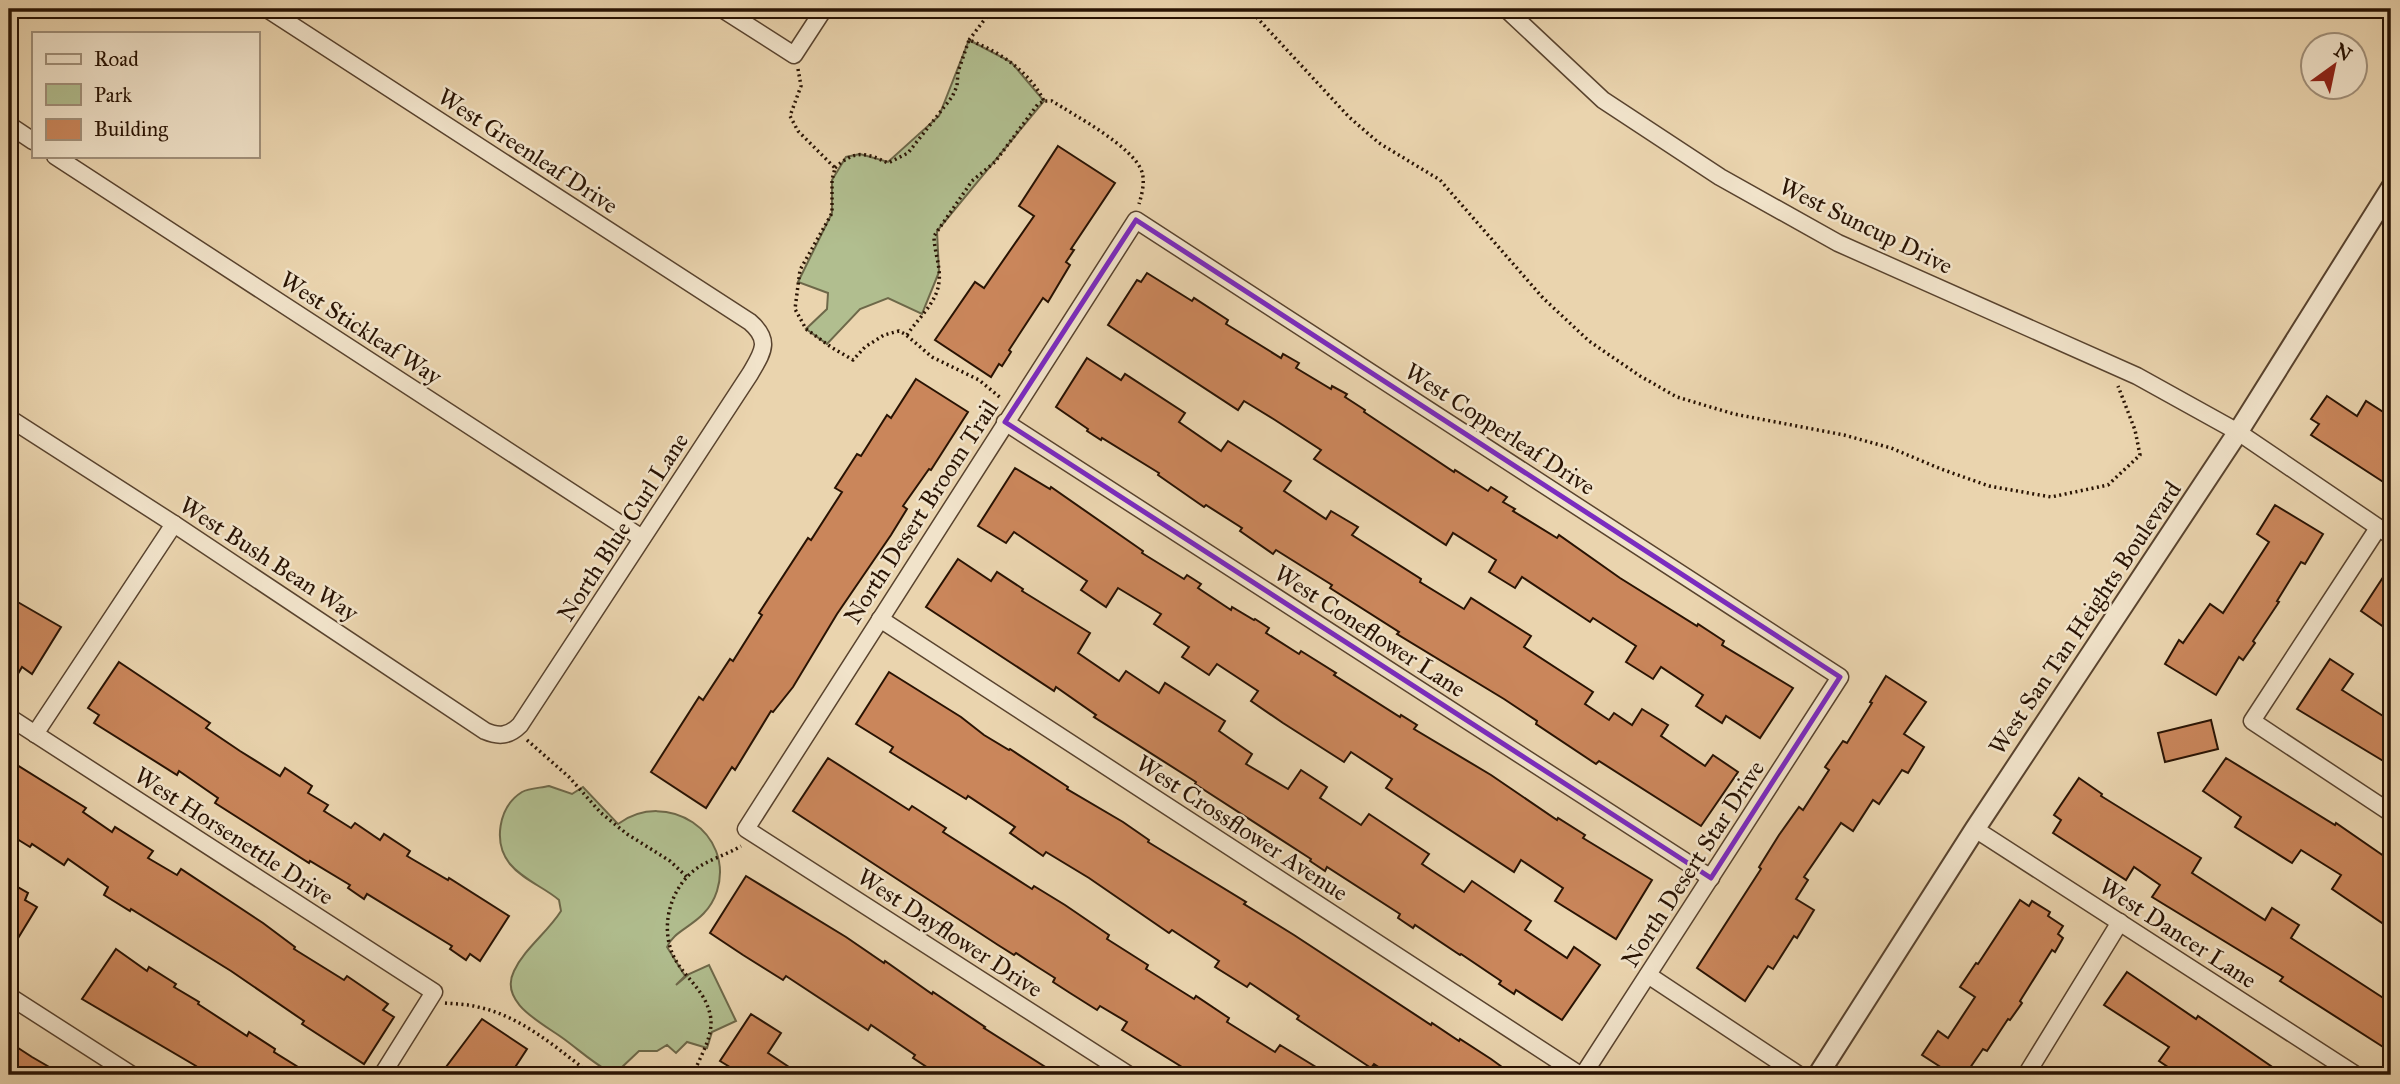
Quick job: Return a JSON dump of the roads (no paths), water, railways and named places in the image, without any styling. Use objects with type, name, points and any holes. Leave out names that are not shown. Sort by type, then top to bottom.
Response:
[{"type":"street","name":"West Greenleaf Drive","points":[[267,9],[736,312],[761,334]]},
{"type":"street","points":[[722,9],[794,55],[824,9]]},
{"type":"street","name":"West Suncup Drive","points":[[1506,9],[1603,100],[1720,177],[1838,243],[2115,366],[2238,432],[2384,532]]},
{"type":"street","points":[[9,125],[32,140]]},
{"type":"street","name":"West Stickleaf Way","points":[[58,158],[642,538]]},
{"type":"street","name":"West San Tan Heights Boulevard","points":[[1818,1075],[1975,829],[2238,432],[2391,188]]},
{"type":"street","name":"North Desert Broom Trail","points":[[746,829],[1136,220]]},
{"type":"street","name":"West Copperleaf Drive","points":[[1136,220],[1840,677]]},
{"type":"street","name":"North Blue Curl Lane","points":[[510,732],[642,538],[762,353],[764,342],[761,334]]},
{"type":"street","name":"West Coneflower Lane","points":[[1010,416],[1710,878]]},
{"type":"street","name":"West Bush Bean Way","points":[[9,418],[485,731],[496,736],[510,732]]},
{"type":"street","points":[[35,734],[174,524]]},
{"type":"street","points":[[2384,532],[2252,721],[2391,813]]},
{"type":"street","name":"West Crossflower Avenue","points":[[880,619],[1582,1075]]},
{"type":"street","name":"North Desert Star Drive","points":[[1582,1075],[1840,677]]},
{"type":"street","name":"West Horsenettle Drive","points":[[9,717],[431,996],[382,1075]]},
{"type":"street","name":"West Dayflower Drive","points":[[746,829],[1108,1070],[1129,1075]]},
{"type":"street","name":"West Dancer Lane","points":[[1975,829],[2356,1075]]},
{"type":"street","points":[[2026,1075],[2120,922]]},
{"type":"street","points":[[1648,975],[1799,1075]]},
{"type":"street","points":[[9,996],[132,1075]]}]
